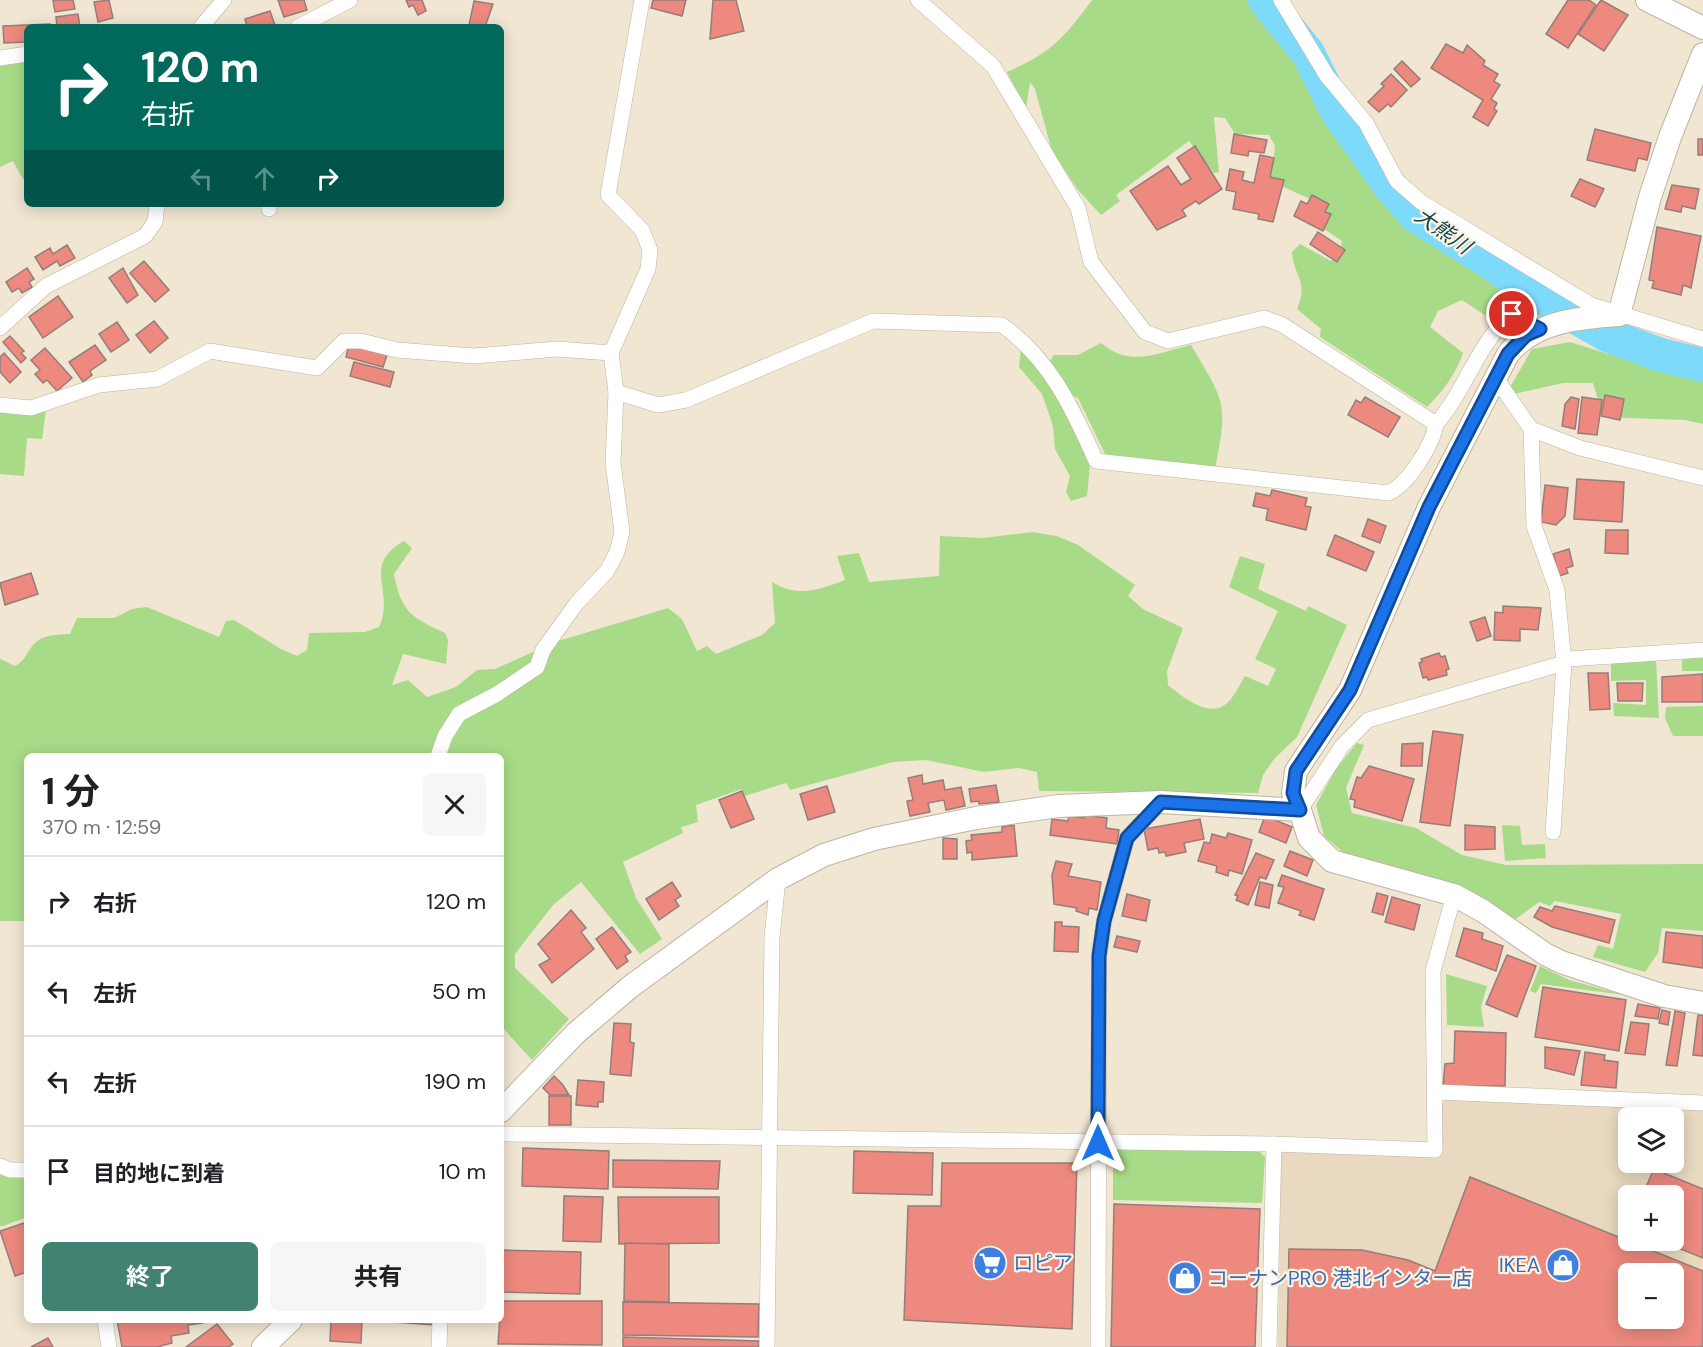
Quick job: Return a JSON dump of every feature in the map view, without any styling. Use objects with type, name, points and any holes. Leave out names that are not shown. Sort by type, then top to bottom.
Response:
[{"type":"street","points":[[204,24],[224,0]]},
{"type":"street","points":[[304,24],[350,0]]},
{"type":"street","points":[[439,753],[445,736],[459,714],[497,694],[537,667],[543,650],[576,604],[607,571],[622,532],[613,463],[616,393],[611,353],[648,269],[650,250],[642,230],[608,195],[642,0]]},
{"type":"street","points":[[918,0],[993,66],[1078,208],[1091,262],[1145,332],[1168,342],[1264,318],[1281,324],[1436,424]]},
{"type":"street","points":[[1647,0],[1703,28]]},
{"type":"street","points":[[1287,2],[1327,76],[1366,123],[1397,182],[1421,202],[1581,299],[1619,315],[1703,339]]},
{"type":"street","points":[[0,58],[24,54]]},
{"type":"street","points":[[1619,315],[1650,197],[1670,137],[1703,54]]},
{"type":"street","points":[[0,328],[46,286],[145,236],[155,222],[158,207]]},
{"type":"street","points":[[616,393],[658,405],[686,400],[873,321],[1002,325],[1044,364],[1068,398],[1096,461],[1388,493],[1398,489],[1433,440],[1436,424],[1451,407],[1495,328],[1512,314],[1545,327]]},
{"type":"street","points":[[1619,315],[1583,318],[1545,327],[1526,335],[1516,344],[1495,377],[1429,507],[1350,690],[1296,771],[1293,793],[1309,838],[1332,861],[1454,895],[1483,911],[1545,954],[1561,962],[1664,996],[1703,1003]]},
{"type":"street","points":[[0,405],[31,408],[99,385],[157,379],[210,351],[317,368],[344,341],[361,341],[397,350],[474,356],[557,349],[611,353]]},
{"type":"street","points":[[1495,377],[1532,429],[1580,448],[1703,478]]},
{"type":"street","points":[[1532,429],[1534,526],[1557,590],[1563,663],[1553,832]]},
{"type":"street","points":[[1300,810],[1342,746],[1368,720],[1563,663],[1568,659],[1703,650]]},
{"type":"street","points":[[504,1108],[576,1033],[630,987],[778,879],[824,855],[874,839],[976,818],[1058,806],[1161,802],[1300,810]]},
{"type":"street","points":[[1098,1347],[1099,956],[1104,921],[1127,838],[1161,802]]},
{"type":"street","points":[[767,1347],[772,937],[778,879]]},
{"type":"street","points":[[504,1134],[1274,1144],[1435,1150],[1433,971],[1454,895]]},
{"type":"street","points":[[1436,1092],[1703,1103]]},
{"type":"street","points":[[1269,1347],[1274,1144]]},
{"type":"street","points":[[0,1166],[10,1170],[24,1170]]},
{"type":"street","points":[[105,1323],[109,1347]]},
{"type":"street","points":[[264,1347],[288,1323]]},
{"type":"street","points":[[439,1347],[440,1323]]},
{"type":"shaded area","points":[[1447,1099],[1652,1107],[1618,1107],[1618,1173],[1684,1173],[1684,1108],[1703,1109],[1703,1347],[1278,1347],[1281,1151],[1438,1154],[1439,1108]]},
{"type":"green space","points":[[1092,0],[1272,0],[1310,51],[1343,112],[1393,184],[1419,213],[1458,236],[1483,262],[1518,286],[1497,323],[1462,300],[1438,311],[1430,327],[1463,353],[1448,382],[1427,407],[1320,337],[1321,329],[1297,309],[1302,292],[1292,252],[1300,244],[1331,261],[1339,256],[1342,241],[1318,225],[1326,206],[1270,181],[1275,146],[1269,135],[1235,134],[1225,118],[1214,117],[1219,172],[1214,173],[1189,141],[1116,195],[1120,201],[1101,215],[1078,190],[1052,151],[1035,89],[1030,82],[1026,109],[1007,72],[1035,58],[1056,43]]},
{"type":"green space","points":[[24,62],[23,179],[13,161],[0,167],[0,64]]},
{"type":"green space","points":[[1570,342],[1679,376],[1703,378],[1703,424],[1685,420],[1603,417],[1593,383],[1563,383],[1505,396],[1532,349]]},
{"type":"green space","points":[[1101,343],[1112,351],[1133,357],[1191,345],[1211,380],[1221,405],[1222,431],[1215,471],[1106,456],[1078,398],[1073,396],[1049,362],[1054,355],[1078,355]]},
{"type":"green space","points":[[1021,348],[1077,401],[1103,457],[1090,464],[1087,496],[1071,501],[1066,492],[1070,476],[1055,449],[1053,426],[1042,394],[1019,367]]},
{"type":"green space","points":[[46,410],[42,439],[27,438],[24,476],[0,474],[0,411]]},
{"type":"green space","points":[[1032,532],[1057,536],[1078,545],[1135,585],[1128,596],[1143,609],[1183,628],[1167,671],[1168,685],[1189,701],[1206,708],[1215,709],[1223,706],[1230,700],[1245,676],[1268,686],[1276,669],[1255,659],[1278,611],[1229,587],[1240,556],[1265,564],[1258,589],[1306,611],[1308,606],[1347,625],[1297,737],[1274,759],[1263,775],[1258,793],[1039,791],[1037,772],[1019,768],[984,772],[926,760],[893,762],[790,790],[786,783],[745,796],[742,789],[696,805],[698,822],[681,827],[683,833],[623,862],[636,898],[662,939],[640,954],[581,882],[553,905],[515,954],[515,968],[569,1019],[532,1060],[504,1029],[504,753],[24,753],[24,921],[0,921],[0,659],[15,666],[19,664],[34,644],[42,638],[70,634],[77,618],[114,618],[132,609],[147,607],[219,637],[226,621],[234,620],[281,649],[297,656],[307,650],[309,633],[365,632],[379,627],[384,602],[381,570],[391,550],[404,541],[412,548],[394,574],[400,597],[416,618],[445,633],[448,640],[446,664],[403,654],[392,685],[408,680],[427,697],[456,687],[477,670],[495,669],[555,642],[668,608],[682,619],[697,651],[707,646],[716,654],[762,635],[775,623],[772,582],[781,587],[799,591],[826,587],[845,580],[837,556],[859,553],[869,582],[939,576],[940,536],[983,538]]},
{"type":"green space","points":[[1703,657],[1703,671],[1682,671],[1682,658]]},
{"type":"green space","points":[[1656,659],[1659,718],[1614,716],[1613,703],[1646,705],[1646,680],[1611,681],[1611,662]]},
{"type":"green space","points":[[1703,706],[1703,736],[1673,736],[1665,718],[1666,707]]},
{"type":"green space","points":[[1357,743],[1364,745],[1346,788],[1352,813],[1416,828],[1462,855],[1506,865],[1703,864],[1703,931],[1662,928],[1658,953],[1645,972],[1593,957],[1598,945],[1613,949],[1621,914],[1555,901],[1550,906],[1539,902],[1513,921],[1462,886],[1346,855],[1324,836],[1316,805],[1336,769]]},
{"type":"green space","points":[[1502,825],[1520,826],[1522,845],[1545,844],[1546,858],[1505,861]]},
{"type":"green space","points":[[1540,966],[1569,980],[1624,995],[1541,984],[1536,993],[1530,991]]},
{"type":"green space","points":[[1446,974],[1487,986],[1481,1007],[1484,1027],[1447,1025]]},
{"type":"green space","points":[[1122,1147],[1258,1150],[1265,1157],[1262,1203],[1113,1200],[1113,1152]]},
{"type":"green space","points":[[0,1175],[24,1179],[24,1218],[0,1226]]},
{"type":"building","points":[[53,0],[73,0],[75,9],[55,12]]},
{"type":"building","points":[[109,0],[113,18],[98,22],[94,2]]},
{"type":"building","points":[[278,0],[304,0],[307,10],[284,17]]},
{"type":"building","points":[[406,0],[422,0],[426,11],[418,15],[413,5],[409,7]]},
{"type":"building","points":[[653,0],[686,0],[682,16],[651,8]]},
{"type":"building","points":[[713,0],[736,0],[744,31],[710,39]]},
{"type":"building","points":[[1568,0],[1589,0],[1596,5],[1568,48],[1546,34]]},
{"type":"building","points":[[1601,0],[1628,15],[1604,51],[1578,34]]},
{"type":"building","points":[[474,1],[493,4],[486,24],[469,24]]},
{"type":"building","points":[[270,11],[275,24],[246,24],[245,19]]},
{"type":"building","points":[[78,14],[80,24],[57,24],[56,17]]},
{"type":"building","points":[[24,25],[24,42],[4,43],[3,26]]},
{"type":"building","points":[[1446,44],[1463,53],[1467,45],[1485,61],[1483,65],[1498,74],[1494,81],[1500,85],[1491,99],[1497,103],[1494,109],[1497,111],[1488,126],[1473,117],[1483,100],[1431,68]]},
{"type":"building","points":[[1402,61],[1420,79],[1411,87],[1394,69]]},
{"type":"building","points":[[1391,74],[1407,90],[1391,107],[1388,104],[1379,112],[1368,102],[1384,86],[1381,84]]},
{"type":"building","points":[[1595,129],[1651,143],[1647,160],[1638,158],[1635,171],[1587,160]]},
{"type":"building","points":[[1234,134],[1267,140],[1264,153],[1249,151],[1248,156],[1231,153]]},
{"type":"building","points":[[1698,139],[1703,139],[1703,155],[1698,155]]},
{"type":"building","points":[[1195,146],[1222,189],[1199,204],[1196,201],[1182,210],[1186,216],[1157,230],[1130,191],[1168,166],[1181,185],[1191,179],[1177,158]]},
{"type":"building","points":[[1260,155],[1274,158],[1270,177],[1284,180],[1273,222],[1258,219],[1259,214],[1233,209],[1236,192],[1226,190],[1230,169],[1244,172],[1242,180],[1254,183]]},
{"type":"building","points":[[1580,179],[1604,189],[1595,207],[1571,196]]},
{"type":"building","points":[[1672,185],[1699,189],[1695,209],[1682,206],[1681,212],[1665,209]]},
{"type":"building","points":[[1312,195],[1329,204],[1325,212],[1331,214],[1323,231],[1294,216],[1301,201],[1307,204]]},
{"type":"building","points":[[1657,227],[1701,236],[1691,288],[1683,285],[1681,295],[1652,288],[1654,281],[1649,280]]},
{"type":"building","points":[[1318,232],[1345,250],[1337,262],[1310,244]]},
{"type":"building","points":[[67,245],[75,258],[60,266],[57,261],[43,270],[35,257],[50,248],[53,254]]},
{"type":"building","points":[[144,261],[169,290],[155,302],[130,273]]},
{"type":"building","points":[[27,268],[34,279],[29,282],[32,287],[22,293],[19,288],[12,292],[6,282]]},
{"type":"building","points":[[123,268],[138,295],[127,303],[109,278]]},
{"type":"building","points":[[58,296],[73,317],[43,338],[29,317]]},
{"type":"building","points":[[154,321],[168,338],[150,353],[136,335]]},
{"type":"building","points":[[117,322],[129,340],[111,352],[99,334]]},
{"type":"building","points":[[10,336],[24,351],[21,353],[26,358],[21,363],[3,342]]},
{"type":"building","points":[[95,345],[106,360],[90,371],[92,375],[83,382],[69,362]]},
{"type":"building","points":[[349,345],[387,355],[383,367],[346,357]]},
{"type":"building","points":[[45,348],[72,378],[57,391],[47,380],[43,383],[35,374],[40,370],[31,360]]},
{"type":"building","points":[[4,353],[21,372],[10,383],[0,372],[0,357]]},
{"type":"building","points":[[354,362],[394,372],[390,387],[350,376]]},
{"type":"building","points":[[1605,395],[1624,399],[1620,420],[1601,416]]},
{"type":"building","points":[[1365,397],[1400,417],[1388,437],[1348,415],[1356,400],[1361,403]]},
{"type":"building","points":[[1571,397],[1579,399],[1575,429],[1562,426],[1565,404]]},
{"type":"building","points":[[1582,397],[1602,400],[1597,435],[1578,433]]},
{"type":"building","points":[[1577,479],[1624,482],[1622,522],[1574,519]]},
{"type":"building","points":[[1545,485],[1568,488],[1565,516],[1556,525],[1541,522]]},
{"type":"building","points":[[1272,490],[1307,498],[1305,506],[1311,507],[1306,530],[1266,520],[1268,509],[1253,506],[1256,493],[1270,496]]},
{"type":"building","points":[[1368,519],[1386,526],[1380,543],[1362,536]]},
{"type":"building","points":[[1606,530],[1628,530],[1628,554],[1605,553]]},
{"type":"building","points":[[1335,535],[1374,552],[1366,571],[1327,555]]},
{"type":"building","points":[[1569,549],[1573,566],[1566,568],[1568,573],[1559,576],[1553,554]]},
{"type":"building","points":[[31,573],[38,594],[5,605],[0,583]]},
{"type":"building","points":[[1503,606],[1541,608],[1538,630],[1520,629],[1520,641],[1494,640],[1495,612],[1503,613]]},
{"type":"building","points":[[1485,617],[1491,636],[1477,641],[1470,622]]},
{"type":"building","points":[[1439,653],[1441,657],[1445,656],[1449,669],[1446,670],[1447,675],[1428,680],[1427,677],[1423,678],[1419,663],[1422,662],[1421,659]]},
{"type":"building","points":[[1588,673],[1608,673],[1610,709],[1590,710]]},
{"type":"building","points":[[1703,674],[1703,702],[1662,702],[1662,677]]},
{"type":"building","points":[[1617,683],[1643,683],[1642,701],[1618,701]]},
{"type":"building","points":[[1433,731],[1463,735],[1450,826],[1420,822]]},
{"type":"building","points":[[1423,743],[1422,766],[1401,766],[1402,744]]},
{"type":"building","points":[[1369,766],[1414,779],[1402,821],[1354,807],[1355,800],[1350,799],[1357,777],[1361,778]]},
{"type":"building","points":[[922,775],[923,784],[943,780],[945,790],[961,787],[965,806],[946,810],[944,800],[928,803],[930,812],[910,816],[907,801],[913,800],[908,778]]},
{"type":"building","points":[[996,785],[999,802],[979,804],[979,801],[971,802],[969,789]]},
{"type":"building","points":[[827,786],[835,812],[808,820],[800,794]]},
{"type":"building","points":[[742,791],[754,819],[731,828],[719,800]]},
{"type":"building","points":[[1084,815],[1107,818],[1106,828],[1119,830],[1117,844],[1050,835],[1052,819],[1068,821],[1069,816],[1084,818]]},
{"type":"building","points":[[1265,816],[1292,827],[1286,843],[1259,832]]},
{"type":"building","points":[[1200,819],[1204,839],[1184,843],[1186,852],[1166,856],[1165,852],[1159,853],[1158,848],[1148,850],[1144,829]]},
{"type":"building","points":[[1014,825],[1017,856],[972,860],[972,852],[967,853],[966,841],[972,840],[971,835],[1002,832],[1002,827]]},
{"type":"building","points":[[1465,825],[1495,827],[1495,849],[1465,850]]},
{"type":"building","points":[[1228,833],[1252,840],[1242,874],[1229,870],[1228,876],[1216,872],[1217,866],[1198,861],[1204,842],[1210,843],[1212,834],[1226,838]]},
{"type":"building","points":[[943,838],[957,839],[957,859],[943,859]]},
{"type":"building","points":[[1290,851],[1313,860],[1307,876],[1284,866]]},
{"type":"building","points":[[1256,853],[1274,860],[1266,879],[1260,877],[1248,905],[1236,900],[1238,896],[1235,895]]},
{"type":"building","points":[[1056,861],[1072,864],[1068,876],[1101,882],[1097,910],[1089,908],[1088,915],[1076,911],[1077,908],[1054,904],[1052,875]]},
{"type":"building","points":[[1282,875],[1324,889],[1314,920],[1299,915],[1301,911],[1278,903],[1284,887],[1278,886]]},
{"type":"building","points":[[672,882],[681,896],[675,900],[679,906],[659,920],[646,899]]},
{"type":"building","points":[[1260,882],[1273,885],[1269,908],[1255,905]]},
{"type":"building","points":[[1377,893],[1388,896],[1383,915],[1372,912]]},
{"type":"building","points":[[1127,894],[1150,900],[1146,921],[1122,916]]},
{"type":"building","points":[[1392,897],[1420,905],[1414,930],[1385,922]]},
{"type":"building","points":[[1555,906],[1615,920],[1609,943],[1552,927],[1534,917],[1540,907],[1552,911]]},
{"type":"building","points":[[571,910],[586,928],[581,932],[594,949],[552,983],[539,965],[550,959],[538,944]]},
{"type":"building","points":[[1055,922],[1062,922],[1062,926],[1079,927],[1078,952],[1054,951]]},
{"type":"building","points":[[612,927],[631,952],[625,956],[628,961],[617,969],[596,939]]},
{"type":"building","points":[[1464,928],[1483,933],[1482,939],[1503,946],[1496,971],[1456,956]]},
{"type":"building","points":[[1666,932],[1703,936],[1703,968],[1663,962]]},
{"type":"building","points":[[1117,936],[1140,941],[1137,952],[1114,947]]},
{"type":"building","points":[[1507,955],[1536,966],[1517,1017],[1486,1004]]},
{"type":"building","points":[[1543,987],[1626,1000],[1619,1051],[1535,1037]]},
{"type":"building","points":[[1638,1004],[1660,1008],[1658,1019],[1635,1016]]},
{"type":"building","points":[[1662,1010],[1670,1012],[1668,1025],[1659,1023]]},
{"type":"building","points":[[1675,1011],[1685,1013],[1677,1066],[1666,1065]]},
{"type":"building","points":[[1698,1015],[1703,1015],[1703,1056],[1693,1055]]},
{"type":"building","points":[[1631,1022],[1649,1024],[1645,1055],[1625,1053]]},
{"type":"building","points":[[614,1023],[631,1024],[630,1042],[634,1043],[631,1076],[610,1074]]},
{"type":"building","points":[[1455,1031],[1506,1033],[1505,1086],[1443,1086],[1445,1064],[1454,1063]]},
{"type":"building","points":[[1545,1047],[1580,1051],[1574,1075],[1545,1068]]},
{"type":"building","points":[[1585,1052],[1605,1055],[1604,1060],[1618,1062],[1616,1088],[1581,1085]]},
{"type":"building","points":[[554,1076],[569,1095],[550,1095],[543,1088]]},
{"type":"building","points":[[578,1080],[604,1082],[603,1102],[598,1102],[598,1107],[576,1105]]},
{"type":"building","points":[[549,1096],[571,1096],[571,1125],[549,1125]]},
{"type":"building","points":[[523,1148],[609,1151],[608,1189],[522,1186]]},
{"type":"building","points":[[854,1151],[933,1153],[932,1195],[853,1193]]},
{"type":"building","points":[[613,1160],[720,1161],[718,1189],[613,1187]]},
{"type":"building","name":"ロピア","points":[[942,1163],[1077,1163],[1072,1329],[904,1320],[908,1206],[941,1206]]},
{"type":"building","points":[[1652,1173],[1664,1173],[1703,1189],[1703,1258],[1684,1250],[1684,1185],[1647,1185]]},
{"type":"building","name":"IKEA","points":[[1470,1177],[1618,1237],[1618,1251],[1653,1251],[1683,1263],[1618,1263],[1618,1329],[1684,1329],[1684,1263],[1703,1271],[1703,1347],[1287,1347],[1289,1249],[1362,1250],[1408,1260],[1435,1271]]},
{"type":"building","points":[[564,1196],[603,1197],[601,1242],[563,1241]]},
{"type":"building","points":[[618,1197],[719,1197],[719,1243],[619,1244]]},
{"type":"building","name":"コーナンPRO 港北インター店","points":[[1114,1204],[1260,1209],[1255,1347],[1111,1347]]},
{"type":"building","points":[[24,1223],[24,1273],[15,1276],[0,1231]]},
{"type":"building","points":[[625,1243],[669,1244],[669,1302],[624,1301]]},
{"type":"building","points":[[504,1250],[581,1252],[580,1294],[504,1292]]},
{"type":"building","points":[[504,1301],[602,1301],[602,1345],[498,1344],[499,1323],[504,1323]]},
{"type":"building","points":[[623,1302],[759,1304],[758,1337],[623,1335]]},
{"type":"building","points":[[118,1323],[203,1323],[188,1325],[189,1333],[171,1336],[172,1343],[157,1347],[122,1347]]},
{"type":"building","points":[[331,1323],[362,1323],[361,1343],[330,1341]]},
{"type":"building","points":[[407,1323],[434,1323],[434,1325]]},
{"type":"building","points":[[217,1324],[233,1344],[229,1347],[186,1347]]},
{"type":"building","points":[[623,1337],[759,1341],[759,1347],[623,1347]]},
{"type":"building","points":[[48,1338],[53,1347],[31,1347]]},
{"type":"waterway","name":"大熊川","points":[[1265,0],[1308,53],[1337,111],[1390,186],[1416,216],[1484,258],[1533,293],[1607,335],[1661,355],[1703,365]]},
{"type":"place","name":"ロピア","points":[[990,1263]]},
{"type":"place","name":"IKEA","points":[[1563,1265]]},
{"type":"place","name":"コーナンPRO 港北インター店","points":[[1185,1278]]},
{"type":"route","points":[[1098,1143],[1099,956],[1104,921],[1127,838],[1161,802],[1300,810],[1293,793],[1296,771],[1350,690],[1429,507],[1495,377],[1516,344],[1526,335],[1540,329],[1512,314]]}]
